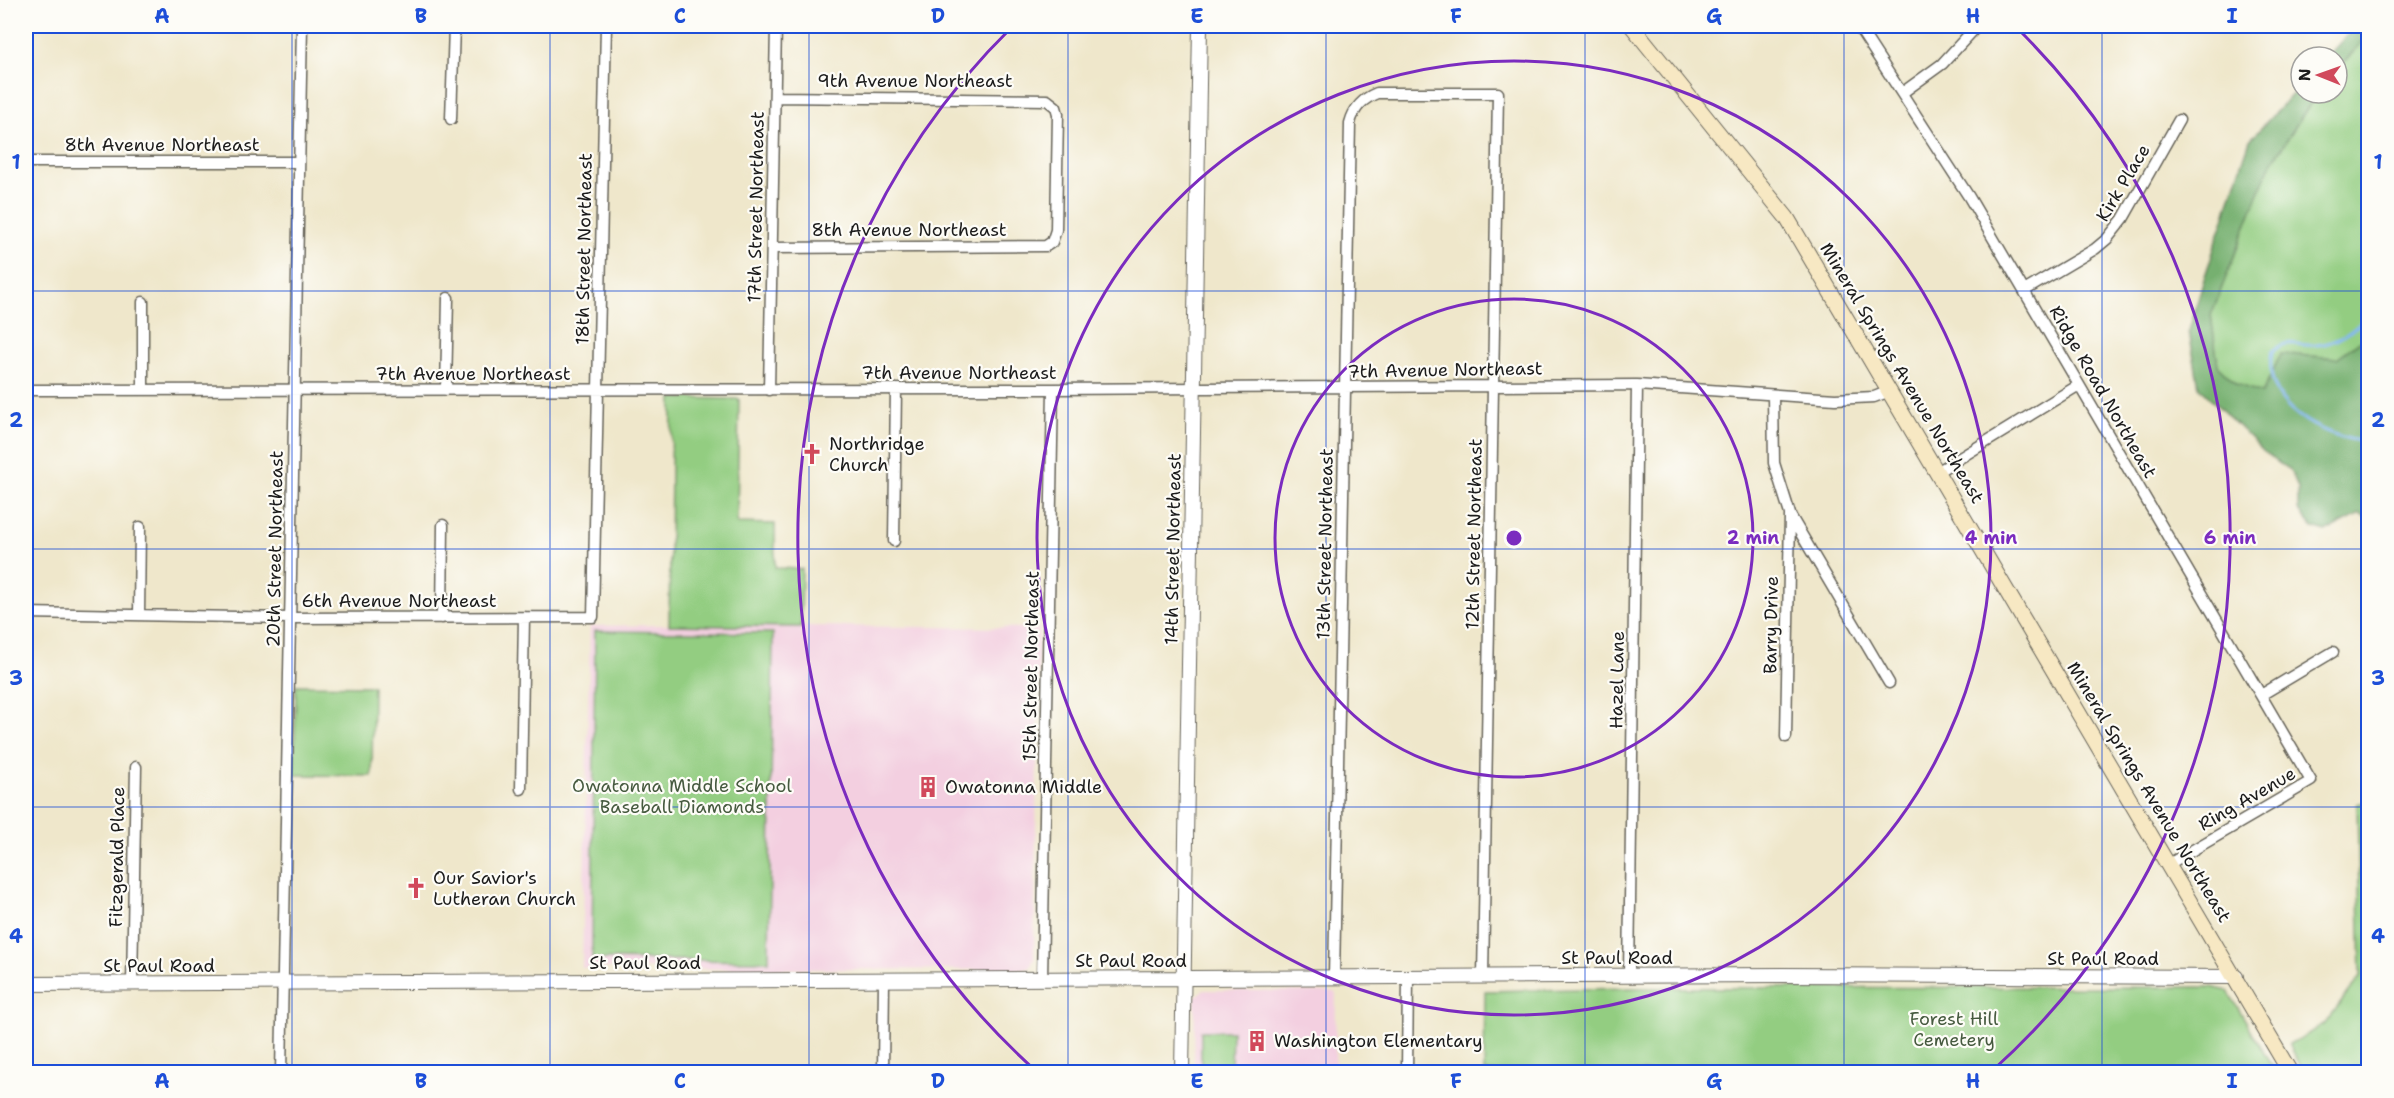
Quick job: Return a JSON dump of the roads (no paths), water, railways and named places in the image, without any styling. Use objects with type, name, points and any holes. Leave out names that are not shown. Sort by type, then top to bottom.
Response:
[{"type":"main road","name":"Mineral Springs Avenue Northeast","points":[[1632,26],[1787,218],[2290,1072]]},
{"type":"street","name":"20th Street Northeast","points":[[281,1072],[302,26]]},
{"type":"street","points":[[451,119],[454,26]]},
{"type":"street","name":"18th Street Northeast","points":[[592,617],[606,26]]},
{"type":"street","name":"17th Street Northeast","points":[[769,390],[776,26]]},
{"type":"street","name":"14th Street Northeast","points":[[1182,1072],[1200,26]]},
{"type":"street","name":"Ridge Road Northeast","points":[[1858,26],[1969,197],[2311,781]]},
{"type":"street","points":[[1902,93],[1942,64],[1977,26]]},
{"type":"street","name":"12th Street Northeast","points":[[1354,111],[1363,100],[1377,93],[1498,93],[1483,977]]},
{"type":"street","name":"9th Avenue Northeast","points":[[775,98],[1041,98],[1053,104],[1058,114],[1056,230],[1052,242],[1046,246]]},
{"type":"street","name":"13th Street Northeast","points":[[1334,978],[1350,123],[1354,111]]},
{"type":"street","name":"Kirk Place","points":[[2024,291],[2095,249],[2107,239],[2122,219],[2179,120]]},
{"type":"street","name":"8th Avenue Northeast","points":[[26,162],[299,162]]},
{"type":"street","name":"8th Avenue Northeast","points":[[772,248],[1046,246]]},
{"type":"street","points":[[446,390],[448,298]]},
{"type":"street","points":[[143,302],[143,390]]},
{"type":"street","name":"7th Avenue Northeast","points":[[26,390],[897,390],[1637,385],[1773,396],[1855,398],[1874,398],[1890,391]]},
{"type":"street","name":"Hazel Lane","points":[[1629,976],[1637,385]]},
{"type":"street","points":[[1937,472],[2079,385]]},
{"type":"street","name":"15th Street Northeast","points":[[1042,979],[1053,389]]},
{"type":"street","points":[[894,541],[897,390]]},
{"type":"street","name":"Barry Drive","points":[[1773,396],[1774,463],[1790,514],[1889,683]]},
{"type":"street","name":"Barry Drive","points":[[1786,737],[1790,514]]},
{"type":"street","points":[[442,618],[443,525]]},
{"type":"street","points":[[139,615],[140,527]]},
{"type":"street","name":"6th Avenue Northeast","points":[[26,613],[290,618],[592,617]]},
{"type":"street","points":[[521,789],[524,617]]},
{"type":"street","points":[[2261,695],[2333,652]]},
{"type":"street","name":"Fitzgerald Place","points":[[132,984],[136,767]]},
{"type":"street","name":"Ring Avenue","points":[[2169,864],[2311,781]]},
{"type":"street","name":"St Paul Road","points":[[26,984],[1629,976],[2236,977]]},
{"type":"street","points":[[1407,1072],[1408,977]]},
{"type":"street","points":[[883,1072],[884,980]]},
{"type":"waterway","points":[[2368,315],[2351,331],[2332,342],[2317,345],[2284,344],[2272,351],[2271,371],[2276,388],[2285,403],[2299,416],[2332,434],[2368,442]]},
{"type":"place","name":"Northridge Church","points":[[812,454]]},
{"type":"place","name":"Owatonna Middle","points":[[928,787]]},
{"type":"place","name":"Our Savior's Lutheran Church","points":[[416,888]]},
{"type":"place","name":"Washington Elementary","points":[[1257,1041]]},
{"type":"park label","name":"Owatonna Middle School Baseball Diamonds","points":[[682,796]]},
{"type":"park label","name":"Forest Hill Cemetery","points":[[1954,1029]]}]
